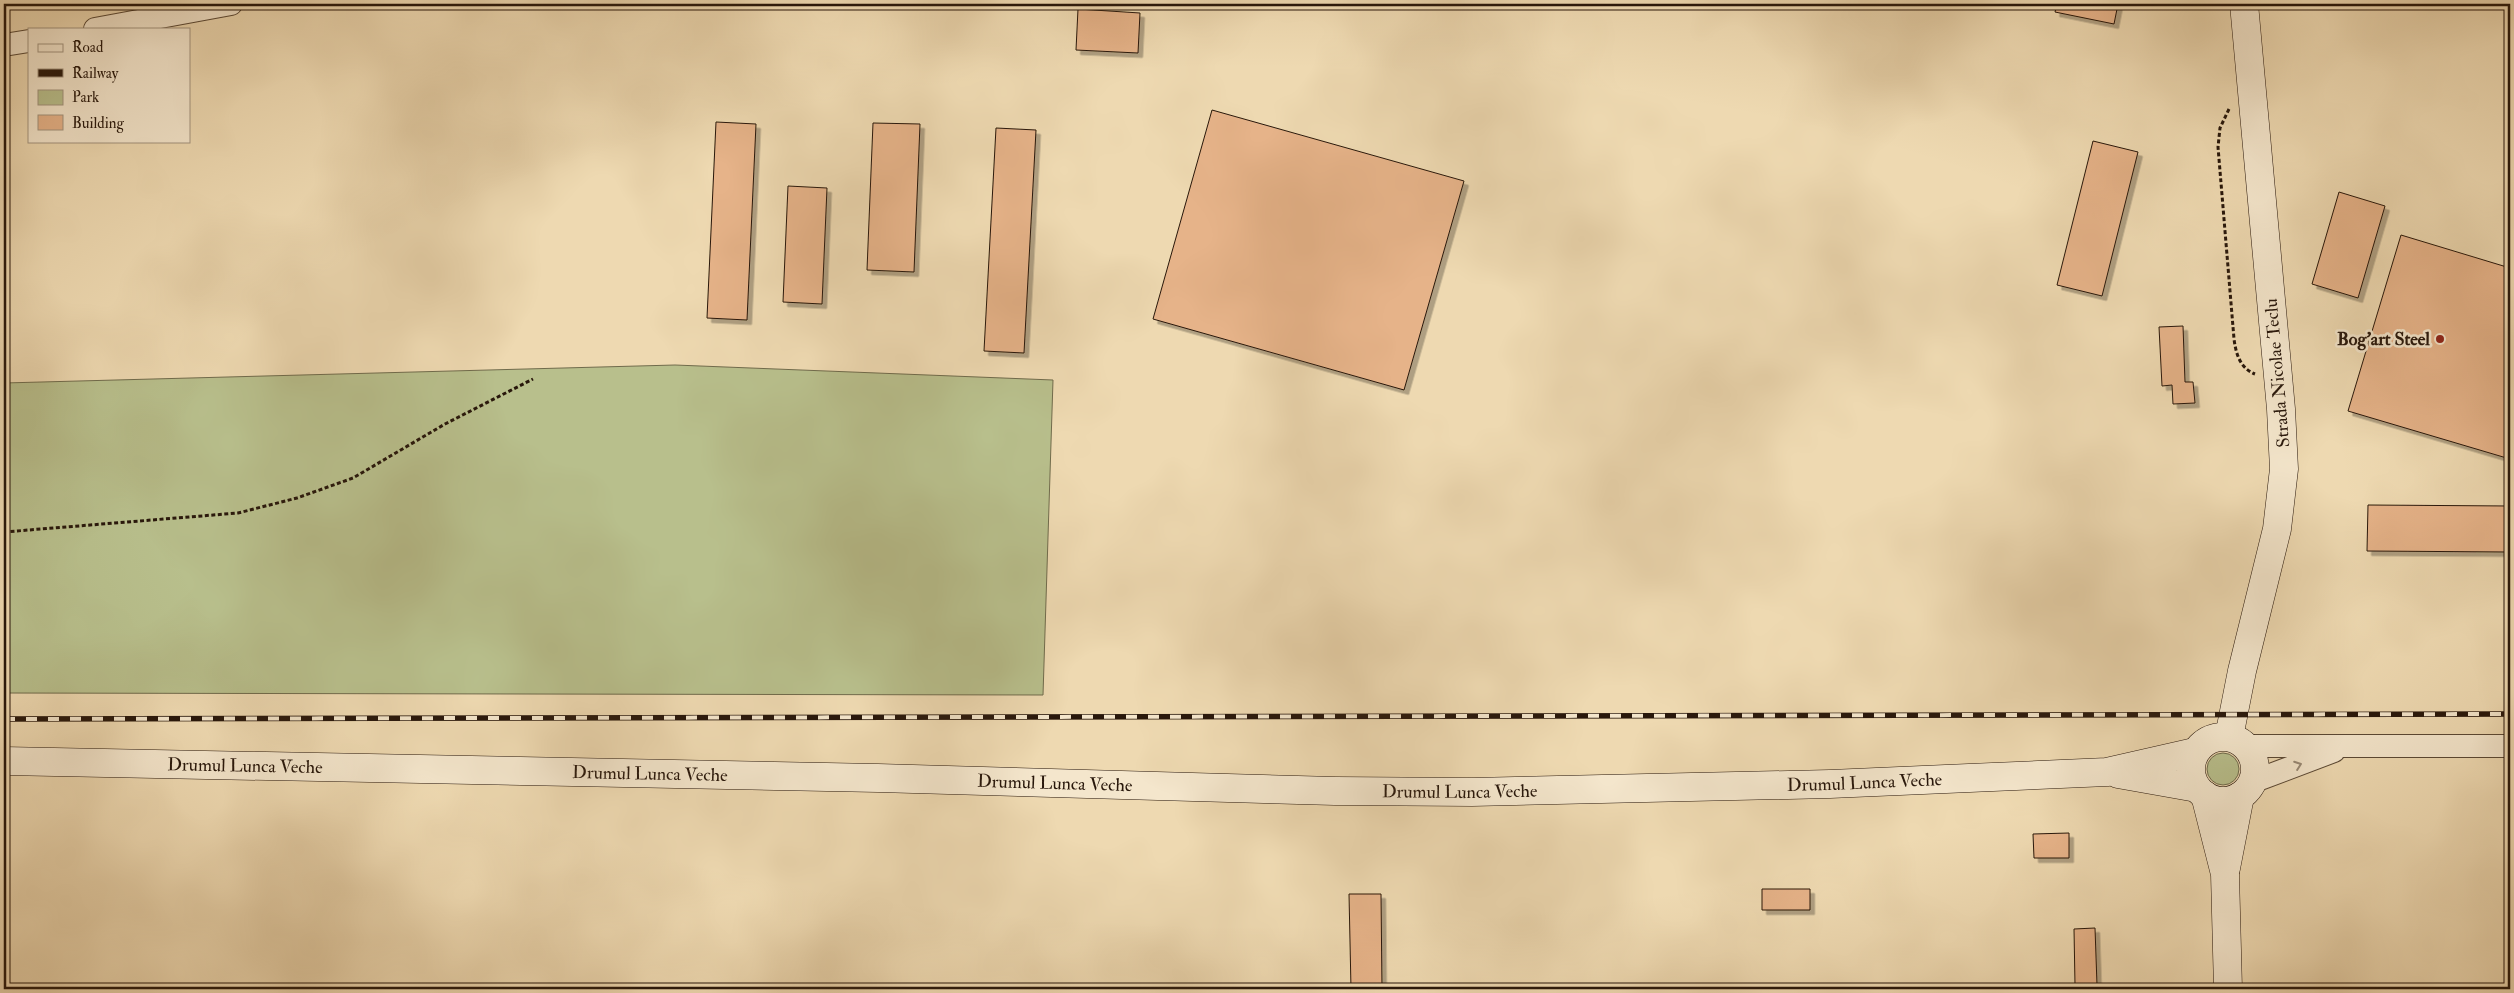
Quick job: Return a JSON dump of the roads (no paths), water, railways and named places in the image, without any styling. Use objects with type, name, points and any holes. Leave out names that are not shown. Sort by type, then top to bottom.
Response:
[{"type":"street","points":[[100,28],[231,4]]},
{"type":"street","name":"Strada Nicolae Teclu","points":[[2238,742],[2281,506],[2284,451],[2244,4]]},
{"type":"street","points":[[4,46],[28,41]]},
{"type":"street","points":[[2228,989],[2225,874],[2201,792],[2190,771],[2195,752],[2210,739],[2238,742],[2349,746],[2510,746]]},
{"type":"street","points":[[2225,874],[2246,789],[2255,764],[2238,742]]},
{"type":"street","points":[[2201,792],[2222,801],[2349,746]]},
{"type":"street","name":"Drumul Lunca Veche","points":[[4,761],[869,778],[1433,792],[1722,787],[2107,772],[2195,752]]},
{"type":"street","name":"Drumul Lunca Veche","points":[[2107,772],[2201,792]]},
{"type":"railway","points":[[4,719],[2510,714]]},
{"type":"place","name":"Bog'art Steel","points":[[2440,339]]}]
